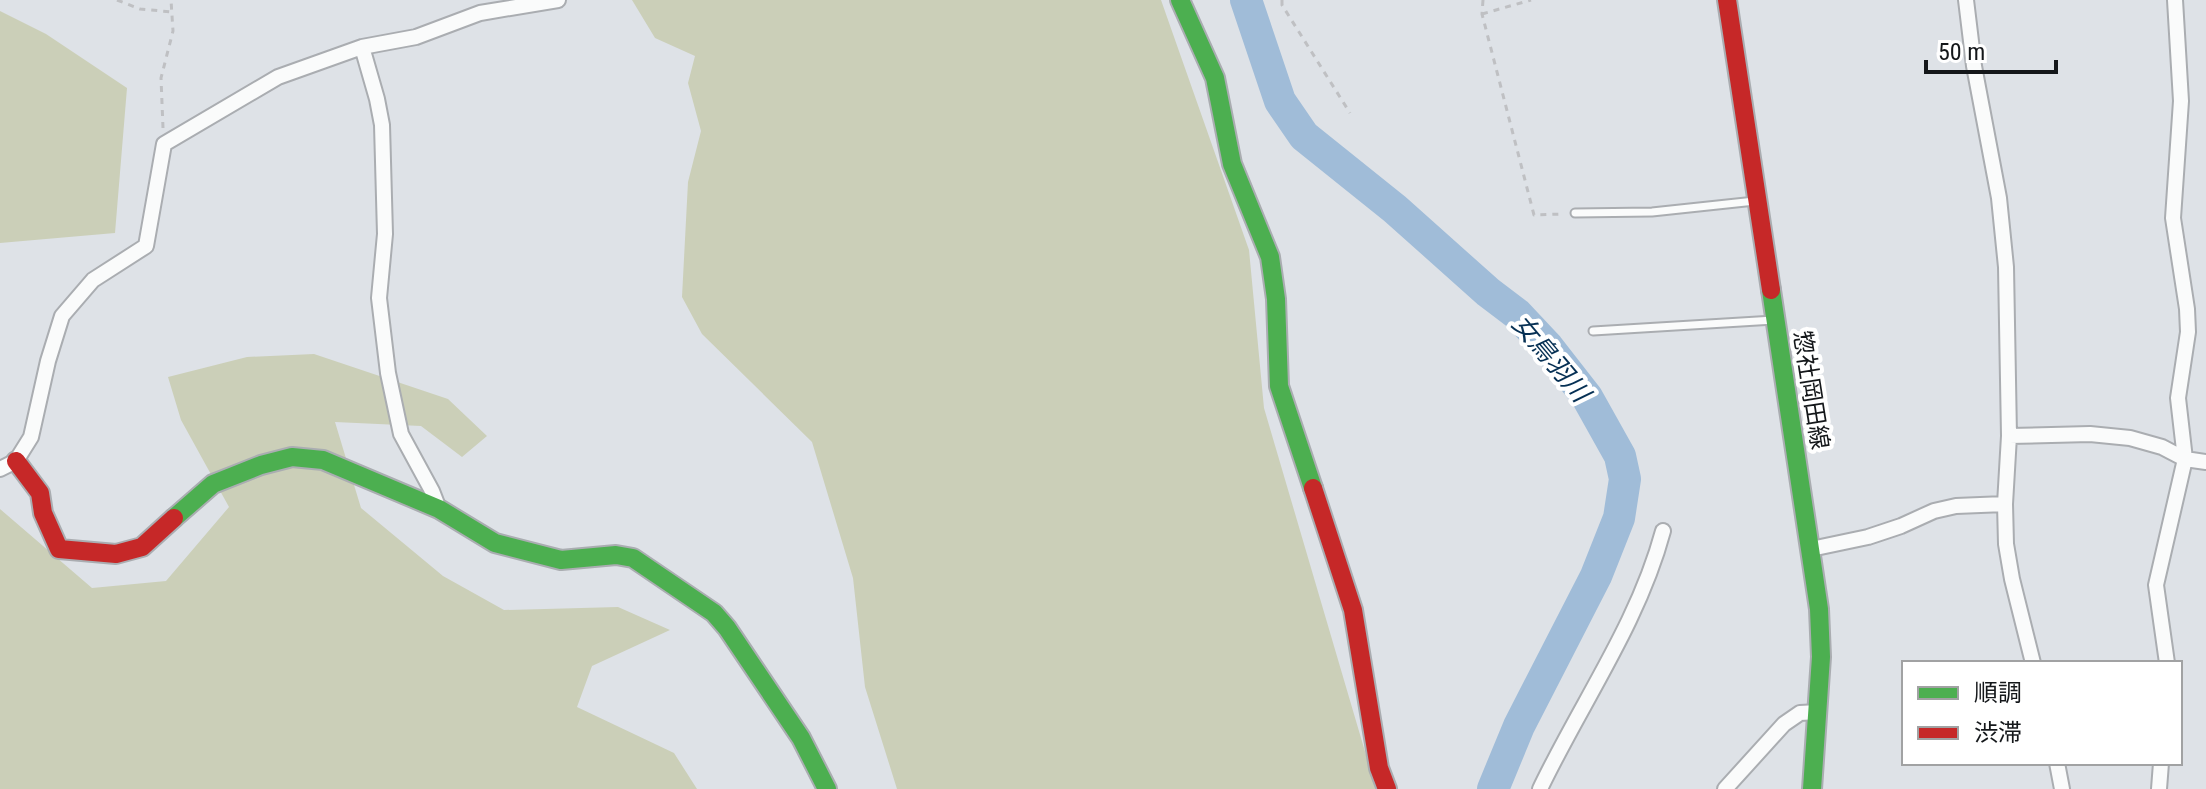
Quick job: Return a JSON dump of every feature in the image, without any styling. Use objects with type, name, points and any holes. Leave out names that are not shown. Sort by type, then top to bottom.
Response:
[{"type":"street","points":[[558,0],[480,13],[416,37],[362,47],[278,77],[164,144],[146,246],[93,280],[62,316],[31,437],[8,465],[40,493],[43,513],[59,549],[116,554],[142,547],[213,484],[261,465],[292,457],[323,460],[439,509],[495,543],[561,560],[616,555],[633,558],[714,613],[727,628],[801,738],[827,789]]},
{"type":"street","points":[[1180,0],[1212,74],[1235,173],[1259,225],[1273,267],[1275,361],[1279,386],[1353,610],[1379,768],[1387,789]]},
{"type":"street","name":"惣社岡田線","points":[[1727,0],[1819,609],[1821,657],[1812,789]]},
{"type":"street","points":[[1966,0],[1974,66],[2001,211],[2006,267],[2009,436],[2006,544],[2032,661]]},
{"type":"street","points":[[2167,661],[2156,585],[2185,459],[2178,398],[2188,332],[2173,218],[2181,114],[2175,0]]},
{"type":"street","points":[[362,47],[382,125],[385,234],[379,298],[388,373],[401,434],[439,509]]},
{"type":"street","points":[[2009,436],[2090,434],[2130,438],[2162,447],[2185,459],[2206,462]]},
{"type":"street","points":[[1811,549],[1868,537],[1934,511],[1956,506],[2005,504]]},
{"type":"street","points":[[1540,789],[1631,618],[1656,560],[1663,531]]},
{"type":"street","points":[[1725,789],[1784,724],[1800,713],[1818,712]]},
{"type":"street","points":[[2057,765],[2062,789]]},
{"type":"street","points":[[2159,789],[2161,765]]},
{"type":"lane","points":[[1575,213],[1652,212],[1757,200]]},
{"type":"lane","points":[[1593,331],[1776,319]]},
{"type":"path","points":[[117,0],[140,9],[172,12]]},
{"type":"path","points":[[164,144],[161,78],[173,31],[171,0]]},
{"type":"path","points":[[1282,0],[1282,5],[1350,113]]},
{"type":"path","points":[[1483,0],[1482,14],[1534,215],[1575,213]]},
{"type":"path","points":[[1482,14],[1531,0]]},
{"type":"green space","points":[[632,0],[1161,0],[1249,250],[1264,408],[1376,789],[897,789],[865,687],[853,578],[812,442],[702,334],[682,297],[688,182],[701,131],[688,83],[695,56],[655,38]]},
{"type":"green space","points":[[0,11],[46,34],[127,88],[115,233],[0,243]]},
{"type":"green space","points":[[314,354],[448,399],[487,436],[462,457],[421,426],[335,422],[361,508],[443,576],[504,610],[618,607],[670,630],[592,666],[577,707],[674,753],[697,789],[0,789],[0,509],[92,588],[166,581],[229,507],[181,420],[168,377],[247,357]]},
{"type":"waterway","name":"女鳥羽川","points":[[1246,0],[1280,101],[1304,136],[1517,314],[1548,347],[1587,397],[1620,456],[1625,479],[1619,518],[1596,576],[1519,726],[1493,789]]},
{"type":"traffic: fast","points":[[1180,0],[1215,78],[1232,164],[1270,257],[1276,299],[1279,386],[1313,488]]},
{"type":"traffic: fast","points":[[1771,290],[1819,609],[1821,657],[1812,789]]},
{"type":"traffic: fast","points":[[174,518],[213,484],[261,465],[292,457],[323,460],[439,509],[495,543],[561,560],[616,555],[633,558],[714,613],[727,628],[801,738],[827,789]]},
{"type":"traffic: jam","points":[[1727,0],[1771,290]]},
{"type":"traffic: jam","points":[[16,461],[40,493],[43,513],[59,549],[116,554],[142,547],[174,518]]},
{"type":"traffic: jam","points":[[1313,488],[1353,610],[1379,768],[1387,789]]}]
